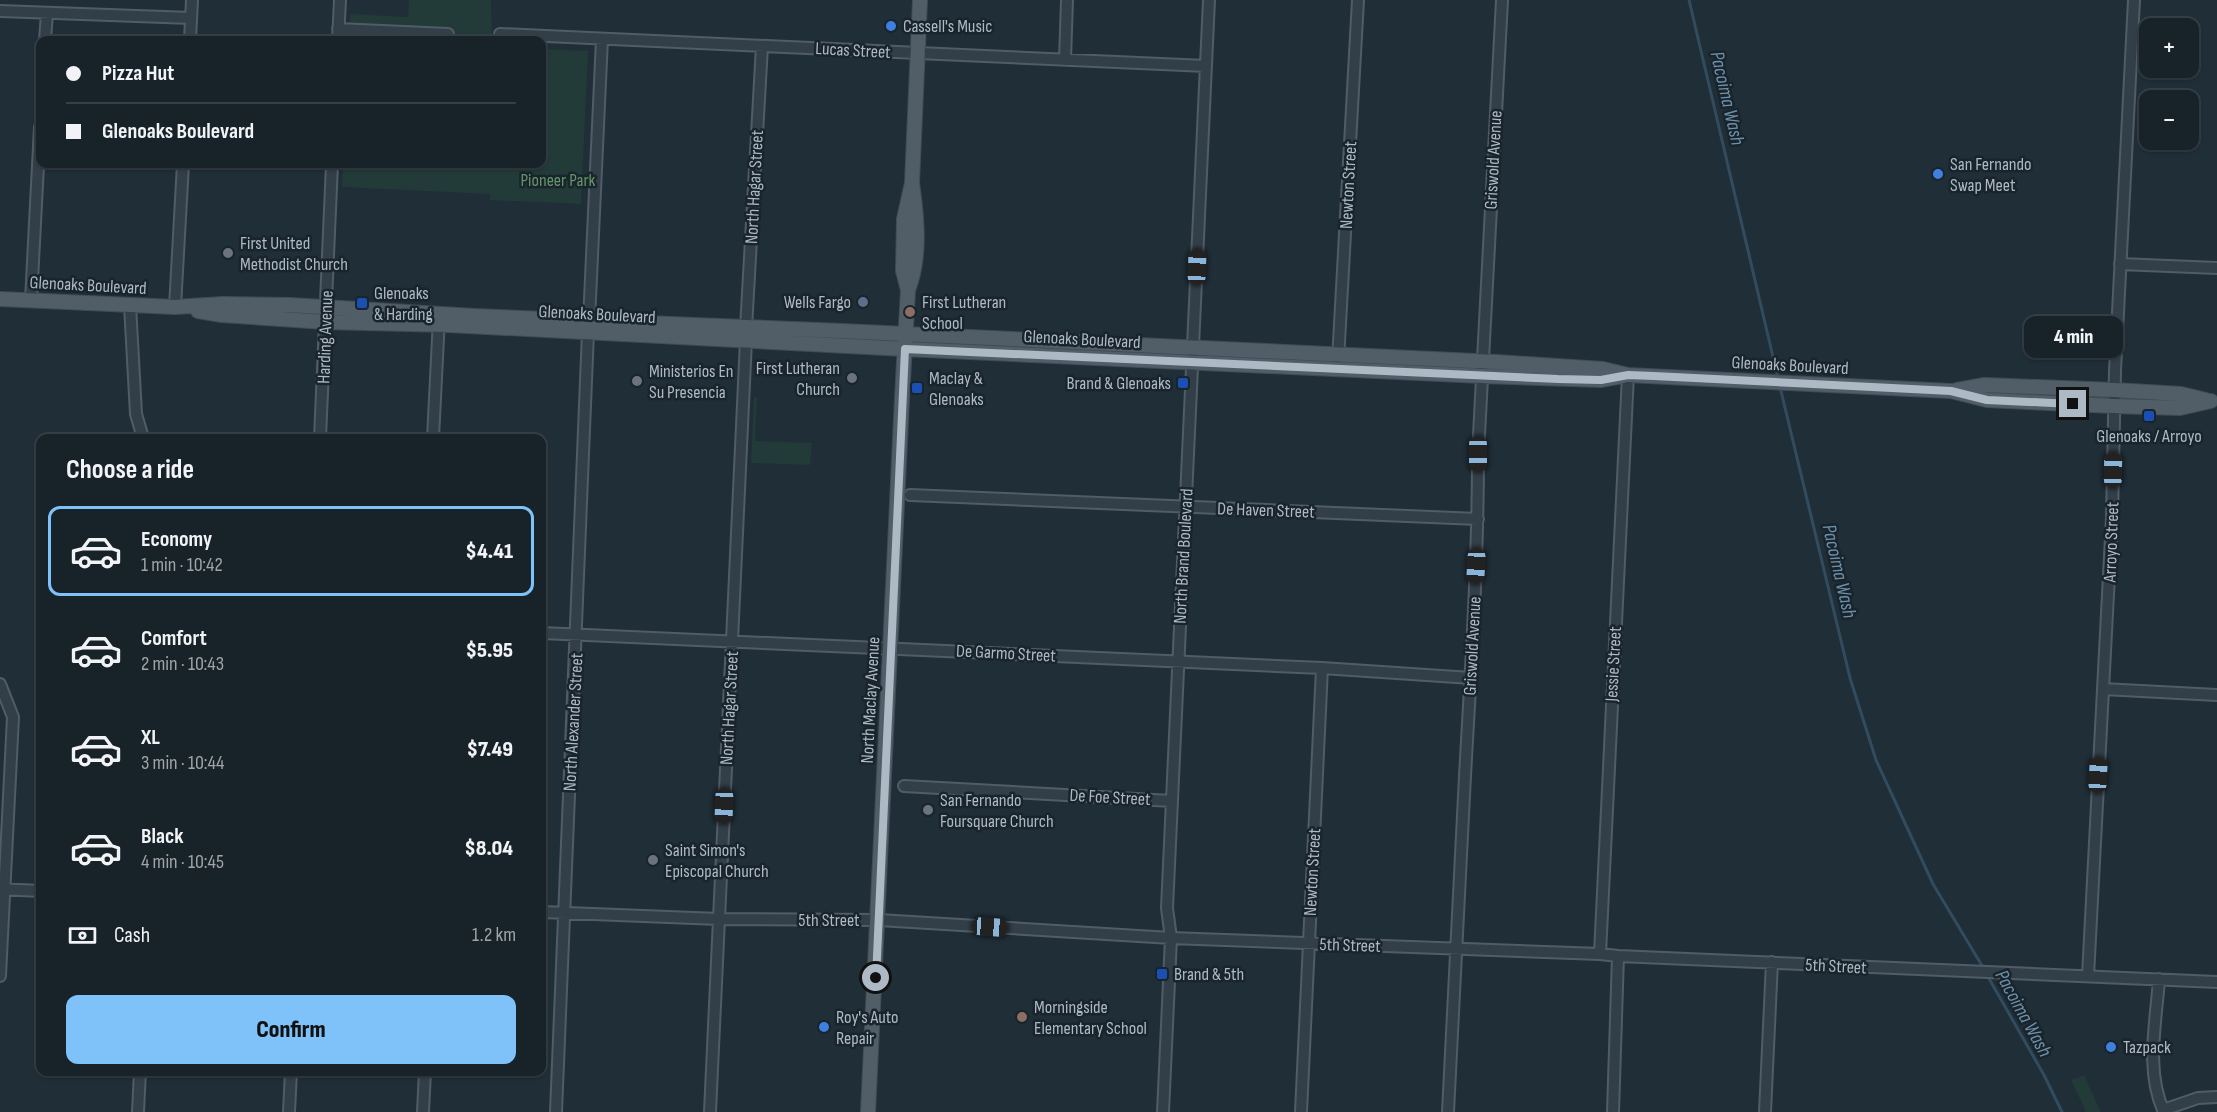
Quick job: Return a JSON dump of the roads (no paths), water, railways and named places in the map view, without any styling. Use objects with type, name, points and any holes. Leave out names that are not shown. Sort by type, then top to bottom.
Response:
[{"type":"main road","name":"North Maclay Avenue","points":[[872,1110],[908,290],[903,272],[903,229],[912,183],[920,0]]},
{"type":"main road","name":"Glenoaks Boulevard","points":[[0,299],[175,307],[223,304],[326,307],[439,320]]},
{"type":"main road","name":"Glenoaks Boulevard","points":[[175,307],[222,315],[325,322],[439,320],[746,334],[906,334],[1483,361],[1603,369],[1628,375],[1951,391],[1987,400],[2114,406],[2180,408],[2214,402]]},
{"type":"main road","name":"Glenoaks Boulevard","points":[[746,334],[905,349],[1482,376],[1601,380],[1628,375]]},
{"type":"main road","name":"Glenoaks Boulevard","points":[[1951,391],[1984,385],[2114,390],[2181,394],[2214,402]]},
{"type":"street","points":[[190,36],[192,0]]},
{"type":"street","points":[[338,36],[340,0]]},
{"type":"street","points":[[1065,60],[1067,0]]},
{"type":"street","name":"North Brand Boulevard","points":[[1163,1112],[1171,938],[1167,908],[1209,0]]},
{"type":"street","name":"Newton Street","points":[[1337,369],[1358,0]]},
{"type":"street","name":"Griswold Avenue","points":[[1448,1112],[1471,678],[1478,519],[1478,454],[1502,0]]},
{"type":"street","name":"Arroyo Street","points":[[2088,976],[2112,529],[2114,390],[2134,0]]},
{"type":"street","points":[[0,11],[191,18]]},
{"type":"street","points":[[45,36],[47,13]]},
{"type":"street","points":[[338,29],[448,34]]},
{"type":"street","name":"Lucas Street","points":[[500,34],[541,36]]},
{"type":"street","name":"Lucas Street","points":[[546,36],[1206,66]]},
{"type":"street","name":"North Alexander Street","points":[[556,1112],[602,39]]},
{"type":"street","name":"North Hagar Street","points":[[710,1112],[746,334],[762,46]]},
{"type":"street","points":[[31,300],[38,168]]},
{"type":"street","points":[[175,307],[183,168]]},
{"type":"street","name":"Harding Avenue","points":[[320,434],[332,168]]},
{"type":"street","points":[[2121,264],[2217,268]]},
{"type":"street","points":[[130,305],[136,414],[142,434]]},
{"type":"street","points":[[433,434],[439,320]]},
{"type":"street","name":"Jessie Street","points":[[1600,954],[1628,375]]},
{"type":"street","name":"De Haven Street","points":[[910,495],[1478,519]]},
{"type":"street","name":"De Garmo Street","points":[[546,633],[1179,661],[1471,678]]},
{"type":"street","name":"Newton Street","points":[[1300,1112],[1322,668]]},
{"type":"street","points":[[0,684],[13,717],[2,889],[0,976]]},
{"type":"street","points":[[2103,689],[2217,695]]},
{"type":"street","name":"De Foe Street","points":[[904,786],[1172,801]]},
{"type":"street","points":[[2,889],[36,891]]},
{"type":"street","name":"5th Street","points":[[546,912],[719,919],[879,920],[1171,938],[1600,954],[2217,982]]},
{"type":"street","points":[[1613,1112],[1618,956]]},
{"type":"street","points":[[1765,1112],[1772,962]]},
{"type":"street","points":[[2159,979],[2153,1071],[2155,1087],[2164,1111],[2198,1098],[2217,1097]]},
{"type":"street","points":[[138,1112],[140,1076]]},
{"type":"street","points":[[289,1112],[291,1076]]},
{"type":"street","points":[[423,1112],[425,1076]]},
{"type":"waterway","name":"Pacoima Wash","points":[[1689,0],[1778,378]]},
{"type":"waterway","name":"Pacoima Wash","points":[[1780,387],[1850,678],[1876,760],[1933,884],[1984,969]]},
{"type":"waterway","name":"Pacoima Wash","points":[[1987,975],[2044,1075],[2062,1112]]},
{"type":"place","name":"Cassell's Music","points":[[891,26]]},
{"type":"place","name":"San Fernando Swap Meet","points":[[1938,174]]},
{"type":"place","name":"First United Methodist Church","points":[[228,253]]},
{"type":"place","name":"Wells Fargo","points":[[863,302]]},
{"type":"place","name":"Glenoaks & Harding","points":[[362,303]]},
{"type":"place","name":"First Lutheran School","points":[[910,312]]},
{"type":"place","name":"First Lutheran Church","points":[[852,378]]},
{"type":"place","name":"Ministerios En Su Presencia","points":[[637,381]]},
{"type":"place","name":"Brand & Glenoaks","points":[[1183,383]]},
{"type":"place","name":"Maclay & Glenoaks","points":[[917,388]]},
{"type":"place","name":"Glenoaks / Arroyo","points":[[2149,416]]},
{"type":"place","name":"San Fernando Foursquare Church","points":[[928,810]]},
{"type":"place","name":"Saint Simon's Episcopal Church","points":[[653,860]]},
{"type":"place","name":"Brand & 5th","points":[[1162,974]]},
{"type":"place","name":"Morningside Elementary School","points":[[1022,1017]]},
{"type":"place","name":"Roy's Auto Repair","points":[[824,1027]]},
{"type":"place","name":"Tazpack","points":[[2111,1047]]},
{"type":"park label","name":"Pioneer Park","points":[[558,180]]}]
